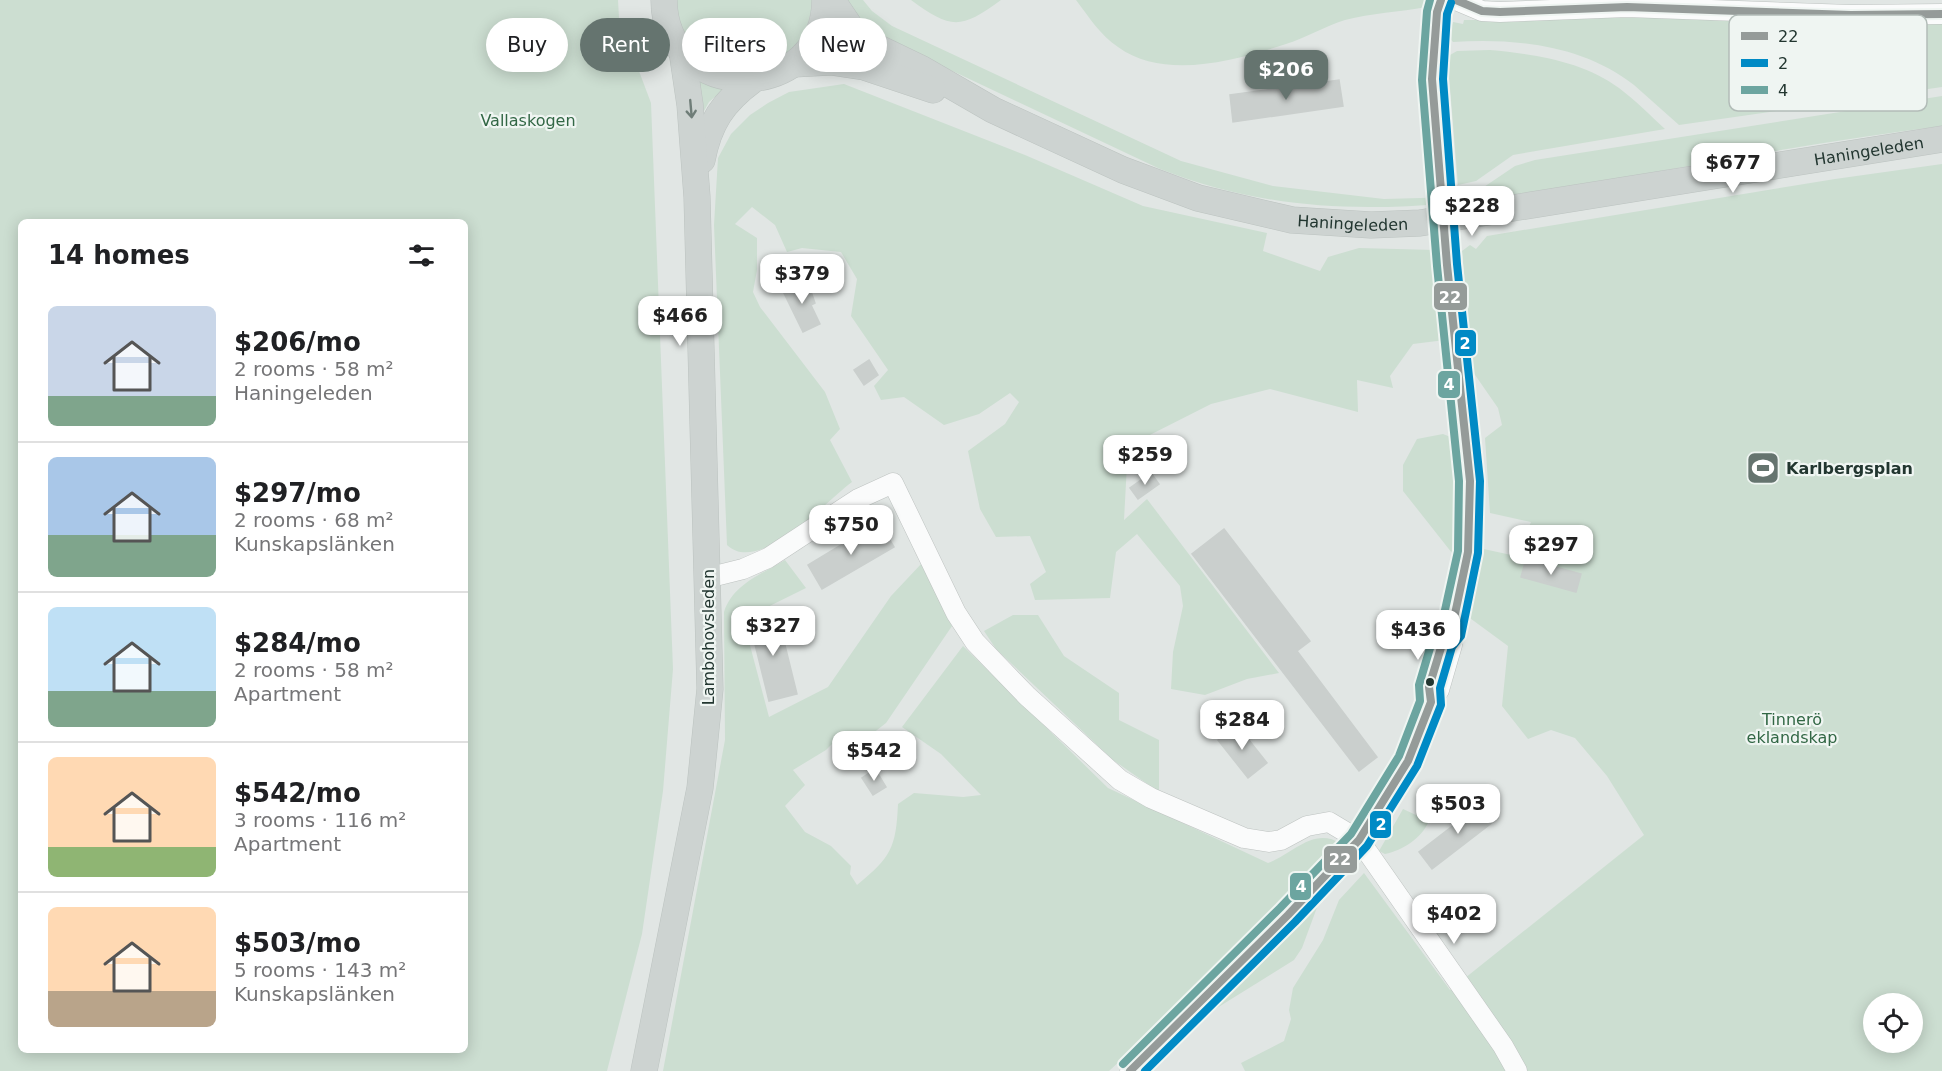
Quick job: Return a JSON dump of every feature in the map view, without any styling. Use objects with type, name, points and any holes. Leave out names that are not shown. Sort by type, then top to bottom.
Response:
[{"type":"main road","points":[[664,0],[670,32],[682,51]]},
{"type":"main road","points":[[710,72],[733,80],[753,80],[774,75],[794,64],[809,50],[820,32],[825,0]]},
{"type":"main road","name":"Haningeleden","points":[[832,0],[851,28],[868,43],[922,69],[993,110],[1123,170],[1197,198],[1292,220],[1371,225],[1420,223],[1942,139]]},
{"type":"main road","name":"Haningeleden","points":[[794,64],[831,62],[864,67],[993,110]]},
{"type":"main road","name":"Lambohovsleden","points":[[644,1071],[704,759],[710,689],[698,197],[685,72]]},
{"type":"main road","name":"Lambohovsleden","points":[[698,197],[702,159],[711,124],[732,95],[753,80]]},
{"type":"street","points":[[1130,1071],[1318,884],[1359,840],[1408,761],[1431,702],[1429,687],[1443,641],[1451,633],[1468,552],[1470,481],[1447,265],[1432,79],[1437,12],[1441,0]]},
{"type":"street","points":[[1456,0],[1482,11],[1500,12],[1627,7],[1851,15],[1942,14]]},
{"type":"street","points":[[707,578],[743,570],[768,558],[858,499],[893,483],[956,613],[975,642],[1027,696],[1120,780],[1151,798],[1229,833],[1256,842],[1281,840],[1318,822],[1337,825],[1359,840],[1494,1032],[1517,1071]]},
{"type":"green space","name":"Vallaskogen","points":[[0,0],[618,0],[619,18],[580,18],[580,72],[639,72],[651,103],[673,669],[663,791],[642,934],[607,1071],[0,1071]]},
{"type":"green space","points":[[674,0],[812,0],[808,18],[799,18],[799,38],[787,52],[787,18],[682,18],[682,25]]},
{"type":"green space","points":[[845,0],[863,0],[881,18],[858,18]]},
{"type":"green space","points":[[911,0],[1001,0],[975,17],[956,22],[946,21]]},
{"type":"green space","points":[[1076,0],[1430,0],[1426,7],[1345,20],[1293,41],[1246,56],[1224,61],[1179,65],[1157,63],[1137,57],[1118,47],[1100,31]]},
{"type":"green space","points":[[1601,16],[1729,21],[1729,111],[1776,111],[1679,125],[1634,85],[1593,61],[1548,47],[1500,41],[1453,42],[1448,36],[1453,22],[1463,24],[1464,20],[1546,20]]},
{"type":"green space","points":[[887,22],[1181,161],[1273,186],[1384,199],[1456,197],[1478,191],[1515,166],[1535,160],[1847,111],[1927,111],[1927,98],[1942,96],[1942,126],[1516,195],[1457,202],[1398,206],[1339,206],[1280,201],[1220,189],[1160,169],[887,40]]},
{"type":"green space","points":[[1927,23],[1942,23],[1942,87],[1927,89]]},
{"type":"green space","points":[[1490,50],[1558,60],[1590,71],[1619,88],[1665,129],[1513,155],[1476,181],[1458,185],[1448,64],[1450,55],[1457,51]]},
{"type":"green space","points":[[887,58],[908,72],[887,69]]},
{"type":"green space","points":[[693,75],[725,88],[709,102],[699,120]]},
{"type":"green space","points":[[844,84],[1025,155],[1143,206],[1267,233],[1263,251],[1320,271],[1328,257],[1359,248],[1435,250],[1445,340],[1413,344],[1390,376],[1393,388],[1357,380],[1358,412],[1270,389],[1211,404],[1128,446],[1124,520],[1147,499],[1279,673],[1247,679],[1205,695],[1171,689],[1173,652],[1183,606],[1180,586],[1137,534],[1116,552],[1110,598],[1035,600],[1030,584],[1046,572],[1030,536],[996,537],[980,509],[968,451],[1005,424],[1019,402],[1010,393],[979,414],[944,425],[904,397],[881,400],[874,386],[888,370],[851,316],[857,279],[841,252],[802,248],[787,252],[775,225],[752,207],[735,224],[757,238],[757,270],[753,292],[760,307],[825,392],[840,429],[830,440],[852,482],[810,518],[774,543],[757,551],[741,552],[727,545],[714,225],[718,158],[731,134],[750,115],[768,103],[789,92]]},
{"type":"green space","name":"Tinnerö eklandskap","points":[[1942,164],[1942,1071],[1245,1071],[1241,1063],[1284,1041],[1291,1019],[1289,1010],[1293,988],[1323,940],[1339,900],[1364,873],[1450,990],[1644,835],[1607,776],[1575,738],[1551,730],[1528,739],[1502,706],[1508,646],[1463,613],[1479,548],[1516,556],[1531,522],[1490,513],[1485,438],[1502,425],[1498,408],[1473,372],[1462,251],[1470,245],[1476,249],[1487,236],[1835,179]]},
{"type":"green space","points":[[1443,434],[1453,438],[1456,453],[1457,510],[1452,553],[1403,491],[1403,465],[1417,439]]},
{"type":"green space","points":[[785,560],[806,588],[743,619],[769,717],[828,687],[891,596],[922,563],[952,626],[886,723],[859,744],[843,733],[826,750],[793,770],[805,785],[785,806],[805,832],[831,846],[851,866],[850,874],[857,885],[877,867],[890,850],[896,831],[898,804],[914,793],[963,797],[981,795],[941,754],[902,727],[963,646],[1108,788],[1268,863],[1313,840],[1331,839],[1341,844],[1233,957],[1109,1071],[663,1071],[725,740],[724,612],[728,602],[741,587]]},
{"type":"green space","points":[[1013,615],[1038,615],[1064,656],[1119,693],[1119,720],[1159,740],[1159,792],[1113,760],[996,649],[984,631]]},
{"type":"green space","points":[[1403,809],[1429,821],[1411,843],[1385,854],[1379,851]]},
{"type":"green space","points":[[1348,869],[1319,902],[1302,948],[1294,960],[1196,1021],[1248,970],[1260,950],[1323,887]]},
{"type":"building","points":[[1339,80],[1343,106],[1233,122],[1230,95]]},
{"type":"building","points":[[807,280],[815,303],[811,305],[820,324],[803,332],[783,291]]},
{"type":"building","points":[[869,360],[878,375],[864,385],[854,370]]},
{"type":"building","points":[[1151,473],[1159,484],[1138,499],[1130,488]]},
{"type":"building","points":[[879,522],[894,547],[822,589],[808,565]]},
{"type":"building","points":[[1224,529],[1310,641],[1297,651],[1377,757],[1359,771],[1192,554]]},
{"type":"building","points":[[1526,559],[1581,574],[1576,592],[1521,577]]},
{"type":"building","points":[[777,613],[797,694],[769,701],[749,620]]},
{"type":"building","points":[[1237,725],[1267,763],[1248,778],[1218,740]]},
{"type":"building","points":[[875,769],[886,787],[873,795],[862,778]]},
{"type":"building","points":[[1485,801],[1498,818],[1432,869],[1419,852]]},
{"type":"transit line","name":"4","points":[[1123,1064],[1351,834],[1399,756],[1420,701],[1419,685],[1433,638],[1441,628],[1458,551],[1459,481],[1437,266],[1422,80],[1427,11],[1430,0]]},
{"type":"transit line","name":"22","points":[[1130,1071],[1288,915],[1359,840],[1408,761],[1431,702],[1429,687],[1443,641],[1451,633],[1468,552],[1470,481],[1447,265],[1432,79],[1437,12],[1441,0]]},
{"type":"transit line","name":"22","points":[[1456,0],[1482,11],[1500,12],[1627,7],[1851,15],[1942,14]]},
{"type":"transit line","name":"2","points":[[1145,1071],[1295,922],[1367,846],[1417,766],[1441,705],[1440,688],[1452,647],[1461,636],[1478,553],[1480,481],[1457,264],[1443,79],[1447,14],[1451,3]]},
{"type":"place","name":"Karlbergsplan","points":[[1763,468]]}]
